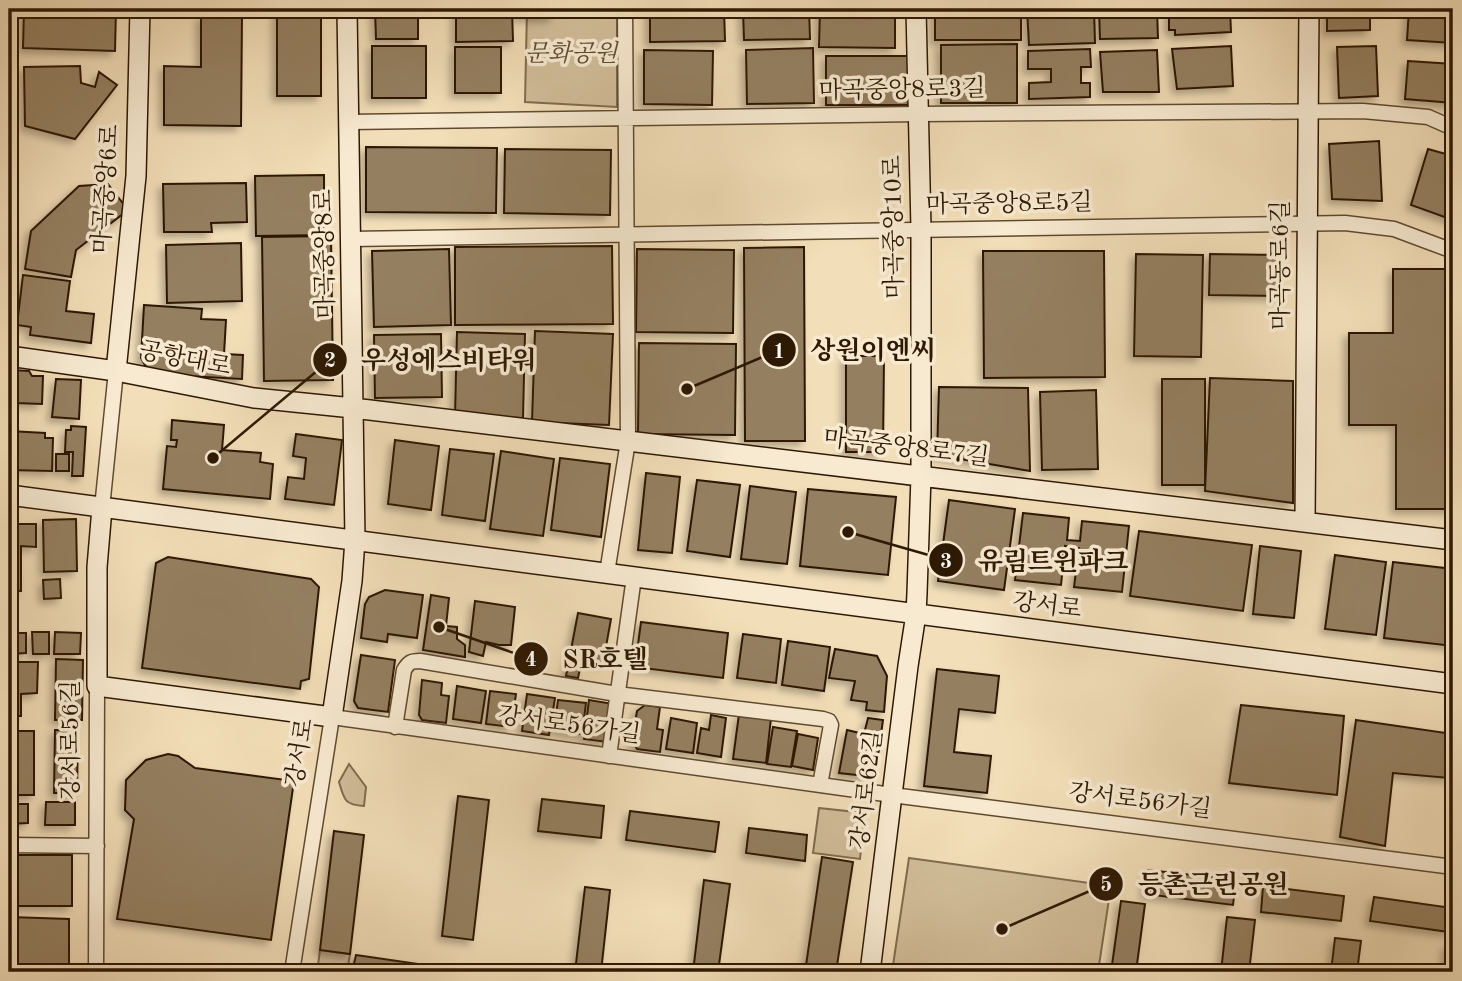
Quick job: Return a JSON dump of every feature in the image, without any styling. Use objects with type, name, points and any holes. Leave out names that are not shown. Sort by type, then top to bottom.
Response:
[{"type":"street","name":"마곡중앙6로","points":[[116,371],[136,176],[140,9]]},
{"type":"street","name":"마곡중앙8로","points":[[347,9],[355,540]]},
{"type":"street","points":[[607,573],[628,441],[625,9]]},
{"type":"street","name":"마곡중앙10로","points":[[916,9],[921,229],[921,476],[916,614]]},
{"type":"street","name":"마곡동로6길","points":[[1305,522],[1309,9]]},
{"type":"street","name":"마곡중앙8로3길","points":[[349,122],[1363,111],[1428,117],[1453,128]]},
{"type":"street","name":"마곡중앙8로5길","points":[[351,239],[1345,223],[1394,229],[1453,251]]},
{"type":"street","name":"공항대로","points":[[9,356],[116,371],[254,398],[353,408]]},
{"type":"street","points":[[102,508],[116,371]]},
{"type":"street","name":"마곡중앙8로7길","points":[[353,408],[1453,540]]},
{"type":"street","name":"강서로","points":[[9,495],[1453,684]]},
{"type":"street","name":"강서로56길","points":[[96,972],[97,567],[102,508]]},
{"type":"street","name":"강서로","points":[[292,972],[352,580],[355,540]]},
{"type":"street","points":[[609,756],[634,577]]},
{"type":"street","name":"강서로62길","points":[[870,972],[916,614]]},
{"type":"street","name":"강서로56가길","points":[[394,727],[404,670],[412,661],[617,694],[828,721],[831,725],[820,785]]},
{"type":"street","name":"강서로56가길","points":[[97,686],[820,785],[1453,867]]},
{"type":"street","points":[[9,845],[97,846]]},
{"type":"green space","name":"문화공원","points":[[527,9],[617,9],[617,107],[525,102]]},
{"type":"green space","points":[[349,764],[366,787],[364,806],[349,803],[342,793],[339,782]]},
{"type":"green space","points":[[819,808],[865,813],[860,859],[813,853]]},
{"type":"green space","points":[[909,858],[1111,886],[1098,972],[892,972]]},
{"type":"green space","points":[[320,950],[350,954],[347,972],[317,972]]},
{"type":"building","points":[[24,9],[116,9],[115,51],[23,48]]},
{"type":"building","points":[[277,9],[321,9],[321,96],[277,96]]},
{"type":"building","points":[[375,9],[418,9],[418,39],[376,39]]},
{"type":"building","points":[[456,9],[512,9],[513,41],[456,42]]},
{"type":"building","points":[[518,9],[553,9],[553,17],[518,17]]},
{"type":"building","points":[[650,9],[724,9],[725,41],[650,42]]},
{"type":"building","points":[[743,9],[809,9],[810,39],[744,40]]},
{"type":"building","points":[[820,9],[895,9],[895,48],[819,47]]},
{"type":"building","points":[[935,9],[1021,9],[1021,40],[935,40]]},
{"type":"building","points":[[1027,9],[1094,9],[1095,43],[1029,45]]},
{"type":"building","points":[[1099,9],[1157,9],[1158,38],[1100,39]]},
{"type":"building","points":[[1230,9],[1231,32],[1175,35],[1175,30],[1169,30],[1169,11]]},
{"type":"building","points":[[1327,9],[1370,9],[1370,30],[1327,31]]},
{"type":"building","points":[[1409,9],[1453,9],[1453,43],[1407,40]]},
{"type":"building","points":[[201,16],[242,17],[241,126],[164,125],[164,66],[201,67]]},
{"type":"building","points":[[1017,44],[1017,103],[941,103],[941,45]]},
{"type":"building","points":[[372,46],[426,46],[426,98],[372,98]]},
{"type":"building","points":[[1231,46],[1233,86],[1177,89],[1172,49]]},
{"type":"building","points":[[1376,46],[1378,96],[1339,98],[1337,47]]},
{"type":"building","points":[[455,47],[501,47],[501,93],[455,93]]},
{"type":"building","points":[[813,48],[814,103],[747,104],[746,50]]},
{"type":"building","points":[[1090,49],[1091,67],[1081,67],[1081,83],[1090,83],[1090,97],[1029,99],[1029,83],[1051,82],[1051,69],[1028,69],[1028,51]]},
{"type":"building","points":[[644,50],[713,51],[712,105],[644,104]]},
{"type":"building","points":[[1157,50],[1159,92],[1103,92],[1100,52]]},
{"type":"building","points":[[826,56],[909,56],[909,105],[826,105]]},
{"type":"building","points":[[1408,61],[1453,64],[1453,103],[1405,99]]},
{"type":"building","points":[[80,66],[81,83],[95,87],[99,72],[117,85],[75,139],[25,126],[24,67]]},
{"type":"building","points":[[1379,141],[1382,201],[1332,199],[1329,144]]},
{"type":"building","points":[[366,147],[497,148],[496,213],[366,212]]},
{"type":"building","points":[[505,149],[611,150],[610,215],[504,213]]},
{"type":"building","points":[[1428,149],[1453,156],[1453,220],[1411,205]]},
{"type":"building","points":[[324,175],[324,235],[256,236],[255,176]]},
{"type":"building","points":[[246,183],[247,222],[211,223],[212,232],[164,232],[163,184]]},
{"type":"building","points":[[108,184],[128,210],[76,250],[71,277],[25,269],[31,231],[79,186]]},
{"type":"building","points":[[331,236],[333,380],[264,381],[262,237]]},
{"type":"building","points":[[241,243],[242,301],[167,303],[166,245]]},
{"type":"building","points":[[612,246],[613,324],[455,325],[455,247]]},
{"type":"building","points":[[804,247],[805,441],[745,441],[744,248]]},
{"type":"building","points":[[449,249],[451,325],[374,327],[372,251]]},
{"type":"building","points":[[637,249],[734,250],[733,333],[636,332]]},
{"type":"building","points":[[983,251],[1104,251],[1105,377],[984,378]]},
{"type":"building","points":[[1136,254],[1203,255],[1201,357],[1134,356]]},
{"type":"building","points":[[1210,254],[1279,255],[1279,296],[1209,295]]},
{"type":"building","points":[[1393,269],[1448,269],[1448,314],[1453,314],[1453,509],[1396,509],[1396,425],[1349,425],[1349,333],[1393,333]]},
{"type":"building","points":[[23,275],[70,281],[66,311],[94,314],[91,343],[30,335],[31,327],[17,325]]},
{"type":"building","points":[[144,305],[202,309],[201,319],[226,320],[224,354],[243,355],[242,379],[150,374],[141,358]]},
{"type":"building","points":[[535,331],[613,334],[609,425],[532,422]]},
{"type":"building","points":[[457,332],[525,334],[523,418],[455,416]]},
{"type":"building","points":[[441,334],[442,397],[375,398],[374,335]]},
{"type":"building","points":[[639,343],[736,344],[735,435],[638,434]]},
{"type":"building","points":[[846,356],[884,356],[883,452],[846,452]]},
{"type":"building","points":[[11,370],[29,371],[32,376],[43,376],[42,404],[16,403],[17,384],[11,384]]},
{"type":"building","points":[[1210,378],[1293,381],[1293,503],[1205,491]]},
{"type":"building","points":[[56,379],[81,380],[79,419],[52,417]]},
{"type":"building","points":[[1162,379],[1205,379],[1205,485],[1162,485]]},
{"type":"building","points":[[939,387],[1028,388],[1030,471],[937,455]]},
{"type":"building","points":[[1096,390],[1098,469],[1042,470],[1040,392]]},
{"type":"building","points":[[172,420],[224,425],[222,450],[261,453],[260,462],[273,464],[270,499],[163,489],[167,446],[176,447],[177,440],[171,440]]},
{"type":"building","points":[[71,426],[86,427],[83,476],[72,476],[73,452],[65,452],[66,430],[71,430]]},
{"type":"building","points":[[9,431],[45,433],[45,438],[53,438],[52,471],[9,470]]},
{"type":"building","points":[[296,434],[342,440],[334,505],[285,499],[288,477],[304,479],[306,458],[293,456]]},
{"type":"building","points":[[395,440],[439,446],[431,510],[388,504]]},
{"type":"building","points":[[450,449],[494,454],[485,521],[442,515]]},
{"type":"building","points":[[501,451],[554,459],[543,536],[490,529]]},
{"type":"building","points":[[56,454],[69,454],[69,471],[56,471]]},
{"type":"building","points":[[560,458],[610,464],[601,537],[551,530]]},
{"type":"building","points":[[646,473],[680,477],[672,553],[638,550]]},
{"type":"building","points":[[697,480],[740,485],[730,557],[687,551]]},
{"type":"building","points":[[750,486],[796,492],[787,564],[741,559]]},
{"type":"building","points":[[808,489],[896,497],[888,575],[800,566]]},
{"type":"building","points":[[949,500],[1015,509],[1004,590],[938,581]]},
{"type":"building","points":[[1023,513],[1069,518],[1067,540],[1080,541],[1082,521],[1129,526],[1122,592],[1074,587],[1079,548],[1065,546],[1061,585],[1015,580]]},
{"type":"building","points":[[76,519],[77,571],[44,572],[43,520]]},
{"type":"building","points":[[9,524],[36,524],[36,547],[21,546],[21,591],[9,591]]},
{"type":"building","points":[[1139,531],[1252,545],[1243,611],[1130,596]]},
{"type":"building","points":[[1260,546],[1301,551],[1294,618],[1253,614]]},
{"type":"building","points":[[1335,555],[1386,562],[1376,635],[1325,629]]},
{"type":"building","points":[[168,557],[311,579],[319,587],[309,679],[301,681],[300,689],[142,668],[156,563]]},
{"type":"building","points":[[1393,562],[1453,569],[1453,646],[1384,638]]},
{"type":"building","points":[[60,579],[61,598],[44,599],[43,580]]},
{"type":"building","points":[[385,590],[423,595],[417,638],[388,634],[387,642],[361,638],[365,604],[369,597]]},
{"type":"building","points":[[431,595],[449,598],[446,626],[457,627],[457,639],[465,645],[465,657],[423,650]]},
{"type":"building","points":[[475,601],[515,607],[511,645],[486,642],[483,656],[469,652]]},
{"type":"building","points":[[578,613],[611,619],[603,663],[582,659],[578,678],[566,676]]},
{"type":"building","points":[[641,622],[728,633],[723,678],[635,667]]},
{"type":"building","points":[[32,632],[49,632],[49,654],[33,654]]},
{"type":"building","points":[[55,632],[81,633],[80,654],[54,654]]},
{"type":"building","points":[[9,633],[26,633],[26,653],[9,654]]},
{"type":"building","points":[[743,634],[781,639],[776,683],[737,678]]},
{"type":"building","points":[[788,641],[830,647],[824,691],[782,685]]},
{"type":"building","points":[[835,649],[877,656],[887,676],[884,712],[866,710],[867,702],[851,700],[855,681],[829,678]]},
{"type":"building","points":[[361,655],[395,660],[388,712],[358,708],[354,701]]},
{"type":"building","points":[[56,659],[83,660],[82,720],[55,720]]},
{"type":"building","points":[[9,662],[38,662],[37,693],[21,694],[21,716],[9,716]]},
{"type":"building","points":[[937,669],[999,676],[995,713],[959,709],[954,752],[991,756],[987,793],[924,786]]},
{"type":"building","points":[[422,680],[442,683],[441,695],[449,696],[446,723],[422,720],[419,715]]},
{"type":"building","points":[[457,686],[486,691],[481,723],[453,719]]},
{"type":"building","points":[[490,691],[516,694],[511,727],[486,724]]},
{"type":"building","points":[[527,694],[555,698],[549,735],[522,731]]},
{"type":"building","points":[[558,700],[586,703],[582,734],[554,730]]},
{"type":"building","points":[[589,700],[613,704],[607,742],[584,739]]},
{"type":"building","points":[[645,705],[660,707],[657,729],[663,730],[660,752],[637,749],[632,740],[637,711]]},
{"type":"building","points":[[1241,705],[1344,716],[1337,795],[1229,783]]},
{"type":"building","points":[[739,714],[771,718],[766,763],[733,759]]},
{"type":"building","points":[[711,715],[726,718],[721,757],[697,753],[701,728],[709,730]]},
{"type":"building","points":[[671,718],[697,723],[693,753],[666,749]]},
{"type":"building","points":[[868,718],[883,720],[875,777],[839,773],[847,730],[864,734]]},
{"type":"building","points":[[1356,720],[1453,734],[1449,778],[1393,773],[1385,846],[1340,837]]},
{"type":"building","points":[[773,727],[797,731],[791,767],[767,764]]},
{"type":"building","points":[[55,730],[78,730],[77,793],[54,793]]},
{"type":"building","points":[[12,731],[34,731],[34,795],[11,795]]},
{"type":"building","points":[[798,734],[818,738],[813,770],[792,766]]},
{"type":"building","points":[[168,754],[178,756],[195,768],[294,781],[271,940],[117,919],[134,819],[125,810],[126,780],[146,760]]},
{"type":"building","points":[[458,796],[489,800],[473,940],[442,936]]},
{"type":"building","points":[[542,799],[604,806],[601,838],[538,831]]},
{"type":"building","points":[[46,802],[75,802],[75,825],[45,825]]},
{"type":"building","points":[[9,804],[28,804],[28,823],[9,824]]},
{"type":"building","points":[[630,811],[719,822],[715,852],[626,840]]},
{"type":"building","points":[[749,828],[807,835],[805,861],[746,853]]},
{"type":"building","points":[[334,831],[364,835],[350,954],[320,950]]},
{"type":"building","points":[[9,855],[72,855],[72,906],[9,906]]},
{"type":"building","points":[[822,857],[853,862],[836,972],[805,972]]},
{"type":"building","points":[[1148,870],[1236,880],[1233,905],[1145,894]]},
{"type":"building","points":[[704,880],[730,884],[718,972],[693,972]]},
{"type":"building","points":[[1263,886],[1344,896],[1341,921],[1261,912]]},
{"type":"building","points":[[585,887],[610,890],[601,972],[575,972]]},
{"type":"building","points":[[1374,897],[1452,908],[1449,932],[1370,921]]},
{"type":"building","points":[[1121,901],[1145,904],[1136,972],[1111,972]]},
{"type":"building","points":[[10,917],[69,919],[69,972],[10,972]]},
{"type":"building","points":[[1227,917],[1255,920],[1249,972],[1221,972]]},
{"type":"building","points":[[1335,938],[1361,941],[1357,972],[1331,972]]},
{"type":"building","points":[[1447,944],[1453,945],[1453,972],[1444,972]]},
{"type":"building","points":[[356,955],[446,968],[445,972],[352,972]]},
{"type":"place","name":"상원이엔씨","points":[[687,389]]},
{"type":"place","name":"우성에스비타워","points":[[213,458]]},
{"type":"place","name":"유림트윈파크","points":[[848,532]]},
{"type":"place","name":"SR호텔","points":[[439,627]]},
{"type":"place","name":"등촌근린공원","points":[[1002,929]]}]
